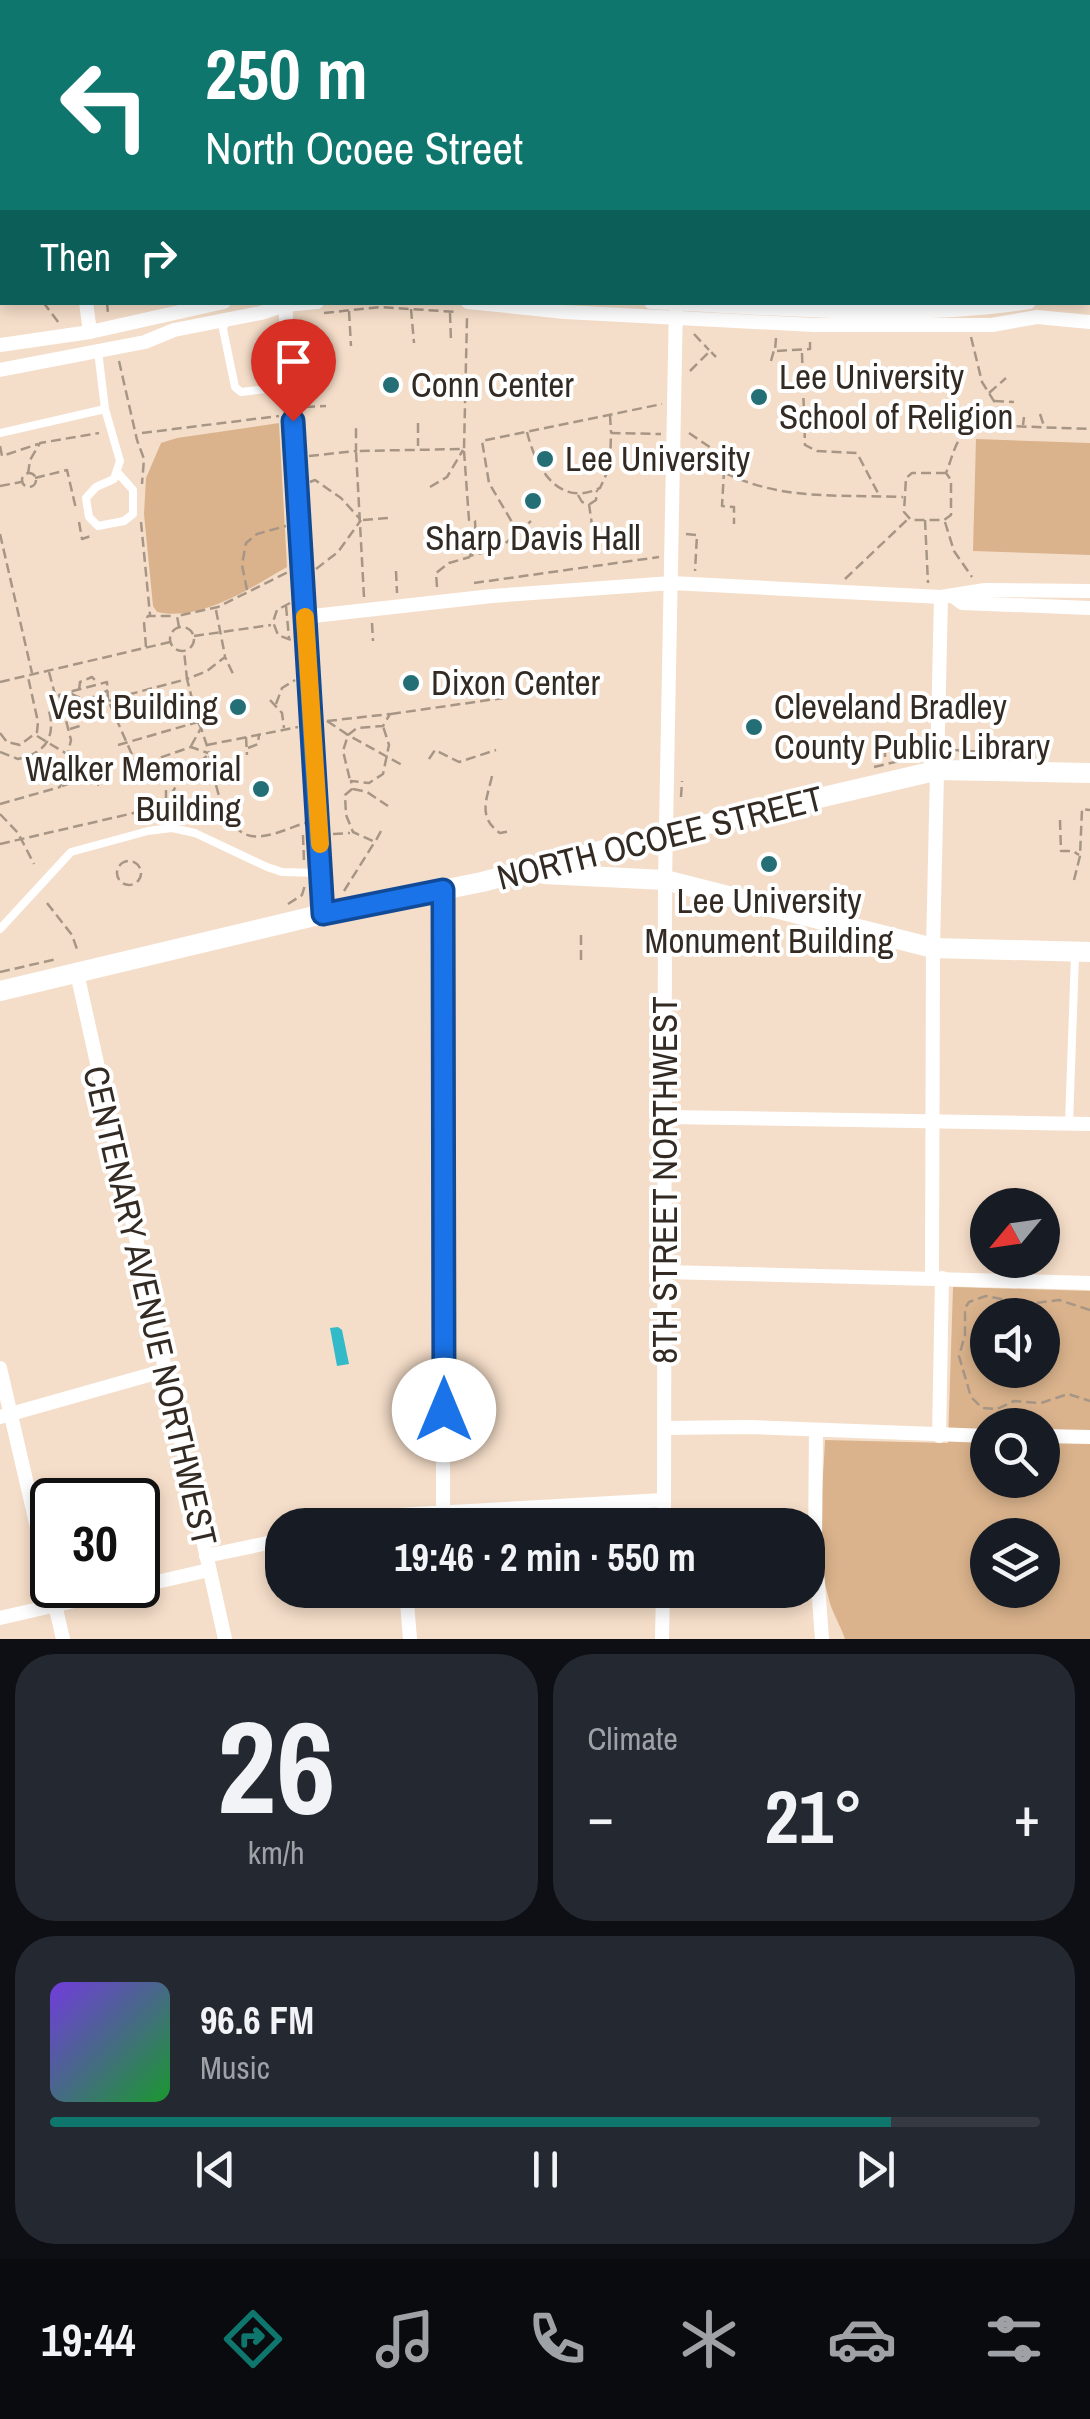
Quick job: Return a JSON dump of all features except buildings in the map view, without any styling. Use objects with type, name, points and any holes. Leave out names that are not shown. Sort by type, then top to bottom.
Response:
[{"type":"main road","name":"NORTH OCOEE STREET","points":[[0,991],[72,961],[482,882],[939,760],[1090,773]]},
{"type":"main road","points":[[482,882],[548,874],[665,880],[933,948],[1082,952]]},
{"type":"street","points":[[86,305],[90,332]]},
{"type":"street","points":[[0,344],[90,332],[211,305]]},
{"type":"street","points":[[0,370],[99,356],[174,330],[281,305]]},
{"type":"street","points":[[285,305],[323,914]]},
{"type":"street","points":[[468,309],[565,312],[946,306]]},
{"type":"street","points":[[676,308],[850,326],[992,325],[1037,317],[1090,322]]},
{"type":"street","name":"8TH STREET NORTHWEST","points":[[664,1508],[665,834],[677,577],[676,308]]},
{"type":"street","points":[[304,617],[677,577],[948,597],[986,590],[1090,591]]},
{"type":"street","points":[[948,597],[962,603],[1090,608]]},
{"type":"street","points":[[939,1436],[932,1119],[933,948],[948,597]]},
{"type":"street","points":[[443,890],[443,1508]]},
{"type":"street","name":"CENTENARY AVENUE NORTHWEST","points":[[72,961],[225,1639]]},
{"type":"street","points":[[666,1118],[1090,1124]]},
{"type":"street","points":[[665,1272],[1090,1284]]},
{"type":"street","points":[[0,1368],[5,1416],[30,1509]]},
{"type":"street","points":[[5,1416],[163,1371]]},
{"type":"street","points":[[664,1428],[750,1427],[970,1436]]},
{"type":"street","points":[[816,1432],[814,1545],[822,1639]]},
{"type":"street","points":[[1060,1436],[1090,1437]]},
{"type":"street","points":[[517,1508],[664,1500]]},
{"type":"street","points":[[160,1577],[265,1545]]},
{"type":"street","points":[[0,1618],[47,1608]]},
{"type":"street","points":[[56,1608],[63,1639]]},
{"type":"street","points":[[407,1608],[410,1639]]},
{"type":"street","points":[[662,1639],[663,1608]]},
{"type":"lane","points":[[225,320],[222,329],[234,388],[241,392],[291,389]]},
{"type":"lane","points":[[99,356],[105,409],[120,461],[118,473],[108,484],[90,491],[86,498],[90,517],[98,526],[124,521],[133,514],[133,490],[118,473]]},
{"type":"lane","points":[[0,433],[105,409]]},
{"type":"lane","points":[[0,928],[70,852],[148,831],[172,828],[195,833],[266,867],[282,872],[321,873]]},
{"type":"lane","points":[[1070,1123],[1082,952]]},
{"type":"path","points":[[45,305],[63,328]]},
{"type":"path","points":[[107,305],[110,320]]},
{"type":"path","points":[[411,308],[414,342]]},
{"type":"path","points":[[315,309],[468,309],[464,449],[469,520],[475,521],[477,527],[470,556]]},
{"type":"path","points":[[348,310],[351,346]]},
{"type":"path","points":[[450,312],[451,340]]},
{"type":"path","points":[[705,328],[687,327],[716,357]]},
{"type":"path","points":[[771,361],[777,332]]},
{"type":"path","points":[[981,333],[970,333],[978,371],[1010,426]]},
{"type":"path","points":[[775,350],[810,350],[810,334]]},
{"type":"path","points":[[686,361],[686,376],[710,350]]},
{"type":"path","points":[[802,350],[805,445],[816,451],[857,453],[880,496]]},
{"type":"path","points":[[300,352],[301,365],[323,364]]},
{"type":"path","points":[[99,356],[118,359],[137,440],[143,450],[142,485]]},
{"type":"path","points":[[988,394],[1006,378]]},
{"type":"path","points":[[291,389],[304,407],[326,406]]},
{"type":"path","points":[[142,432],[280,416],[291,389]]},
{"type":"path","points":[[992,400],[1014,402]]},
{"type":"path","points":[[519,534],[489,483],[482,440],[664,404]]},
{"type":"path","points":[[578,493],[582,502],[596,500],[610,466],[610,414]]},
{"type":"path","points":[[1040,414],[1044,427]]},
{"type":"path","points":[[1023,427],[1024,416]]},
{"type":"path","points":[[418,423],[418,448]]},
{"type":"path","points":[[946,473],[955,444],[964,432],[981,425],[1090,429]]},
{"type":"path","points":[[356,426],[366,597]]},
{"type":"path","points":[[684,429],[710,448]]},
{"type":"path","points":[[0,446],[2,456],[40,443],[112,431]]},
{"type":"path","points":[[528,432],[535,456],[550,482],[562,492],[597,490]]},
{"type":"path","points":[[611,433],[663,434]]},
{"type":"path","points":[[0,486],[22,482],[40,443]]},
{"type":"path","points":[[309,468],[308,456],[418,448],[464,449]]},
{"type":"path","points":[[682,464],[683,448],[723,473],[778,493],[904,497]]},
{"type":"path","points":[[430,487],[448,477],[464,449]]},
{"type":"path","points":[[725,454],[722,506],[734,507],[734,524]]},
{"type":"path","points":[[946,473],[951,480],[950,515],[944,520],[909,518],[904,512],[906,478],[912,474],[946,473]]},
{"type":"path","points":[[22,482],[26,486],[34,484],[34,477],[28,474]]},
{"type":"path","points":[[310,481],[324,484],[361,520]]},
{"type":"path","points":[[589,504],[593,532]]},
{"type":"path","points":[[142,512],[150,614],[144,622],[146,647]]},
{"type":"path","points":[[361,520],[389,518]]},
{"type":"path","points":[[860,582],[843,581],[909,518]]},
{"type":"path","points":[[317,584],[316,568],[338,552],[361,520]]},
{"type":"path","points":[[925,520],[928,585]]},
{"type":"path","points":[[944,520],[956,555],[975,582]]},
{"type":"path","points":[[438,588],[436,573],[470,556],[492,552],[531,521]]},
{"type":"path","points":[[248,591],[242,572],[246,543],[257,534],[288,526]]},
{"type":"path","points":[[677,577],[696,573],[698,535],[680,531]]},
{"type":"path","points":[[0,534],[39,726],[27,742],[17,745],[5,741],[0,734]]},
{"type":"path","points":[[473,583],[664,554]]},
{"type":"path","points":[[596,556],[596,564]]},
{"type":"path","points":[[150,614],[177,616],[215,608],[290,571]]},
{"type":"path","points":[[382,595],[398,593],[396,571]]},
{"type":"path","points":[[286,606],[289,640]]},
{"type":"path","points":[[215,608],[234,676]]},
{"type":"path","points":[[177,616],[179,627]]},
{"type":"path","points":[[372,622],[373,641]]},
{"type":"path","points":[[194,636],[273,625]]},
{"type":"path","points":[[179,627],[190,628],[194,636],[192,646],[184,651],[175,649],[170,642],[171,633],[179,627]]},
{"type":"path","points":[[0,682],[170,642]]},
{"type":"path","points":[[184,651],[198,722],[217,788],[232,821],[246,834],[306,823],[302,838],[302,895],[284,906]]},
{"type":"path","points":[[108,700],[188,678],[226,658]]},
{"type":"path","points":[[49,670],[71,740],[60,787]]},
{"type":"path","points":[[79,690],[85,678],[92,677],[99,684]]},
{"type":"path","points":[[276,704],[286,684],[298,679]]},
{"type":"path","points":[[36,714],[56,709],[59,695],[107,682],[108,700],[144,782]]},
{"type":"path","points":[[69,692],[78,698],[91,698],[108,690]]},
{"type":"path","points":[[91,698],[93,708]]},
{"type":"path","points":[[327,721],[503,698]]},
{"type":"path","points":[[108,700],[150,711],[156,719],[164,714]]},
{"type":"path","points":[[270,700],[282,713],[284,729]]},
{"type":"path","points":[[150,711],[158,706],[164,714],[198,722]]},
{"type":"path","points":[[325,710],[327,721],[402,765]]},
{"type":"path","points":[[1,752],[12,758],[25,758],[47,744],[52,728],[49,711]]},
{"type":"path","points":[[350,781],[364,784],[378,779],[389,744],[383,726],[390,714]]},
{"type":"path","points":[[111,720],[118,718]]},
{"type":"path","points":[[118,745],[198,722]]},
{"type":"path","points":[[68,730],[84,725]]},
{"type":"path","points":[[352,790],[343,754],[348,735],[357,728],[383,726]]},
{"type":"path","points":[[207,745],[299,727]]},
{"type":"path","points":[[190,747],[202,728]]},
{"type":"path","points":[[248,748],[258,744],[259,733]]},
{"type":"path","points":[[35,735],[66,754]]},
{"type":"path","points":[[246,735],[247,756]]},
{"type":"path","points":[[164,806],[166,789],[158,758],[190,747],[210,754]]},
{"type":"path","points":[[884,747],[885,764]]},
{"type":"path","points":[[429,760],[435,750],[459,762],[496,750]]},
{"type":"path","points":[[0,844],[164,806],[182,778],[210,754]]},
{"type":"path","points":[[871,767],[1013,754]]},
{"type":"path","points":[[65,763],[82,779],[99,786]]},
{"type":"path","points":[[492,776],[484,813],[500,833],[511,830]]},
{"type":"path","points":[[678,802],[683,794],[682,776]]},
{"type":"path","points":[[0,804],[82,779]]},
{"type":"path","points":[[353,832],[346,792],[368,792],[388,806]]},
{"type":"path","points":[[1074,880],[1080,856],[1082,809],[1090,810]]},
{"type":"path","points":[[0,814],[22,840],[34,864]]},
{"type":"path","points":[[1060,820],[1061,852],[1072,851],[1080,856]]},
{"type":"path","points":[[341,896],[381,831]]},
{"type":"path","points":[[332,847],[331,834],[353,832],[375,842]]},
{"type":"path","points":[[130,860],[138,864],[141,872],[139,880],[128,885],[118,879],[116,871],[130,860]]},
{"type":"path","points":[[0,972],[72,961],[72,936],[47,902]]},
{"type":"path","points":[[580,935],[581,960]]},
{"type":"path","points":[[1090,1310],[1059,1300],[1028,1304],[986,1296],[976,1298],[965,1308],[965,1335],[958,1356],[971,1397],[982,1408],[1014,1401],[1041,1403],[1068,1394],[1090,1401]]},
{"type":"shaded area","points":[[279,423],[287,567],[208,608],[174,614],[157,612],[153,606],[144,514],[146,478],[161,443]]},
{"type":"shaded area","points":[[976,439],[1090,443],[1090,555],[973,551]]},
{"type":"shaded area","points":[[953,1287],[1090,1291],[1090,1639],[845,1639],[825,1582],[825,1508],[822,1508],[825,1440],[948,1443]]},
{"type":"water","points":[[338,1327],[349,1364],[337,1366],[330,1328]]},
{"type":"slow traffic","points":[[305,617],[320,844]]},
{"type":"place","name":"Conn Center","points":[[391,385]]},
{"type":"place","name":"Lee University School of Religion","points":[[759,397]]},
{"type":"place","name":"Lee University","points":[[545,459]]},
{"type":"place","name":"Sharp Davis Hall","points":[[533,501]]},
{"type":"place","name":"Dixon Center","points":[[411,683]]},
{"type":"place","name":"Vest Building","points":[[238,707]]},
{"type":"place","name":"Cleveland Bradley County Public Library","points":[[754,727]]},
{"type":"place","name":"Walker Memorial Building","points":[[261,789]]},
{"type":"place","name":"Lee University Monument Building","points":[[769,864]]},
{"type":"route","points":[[293,421],[323,914],[443,890],[444,1410]]}]
